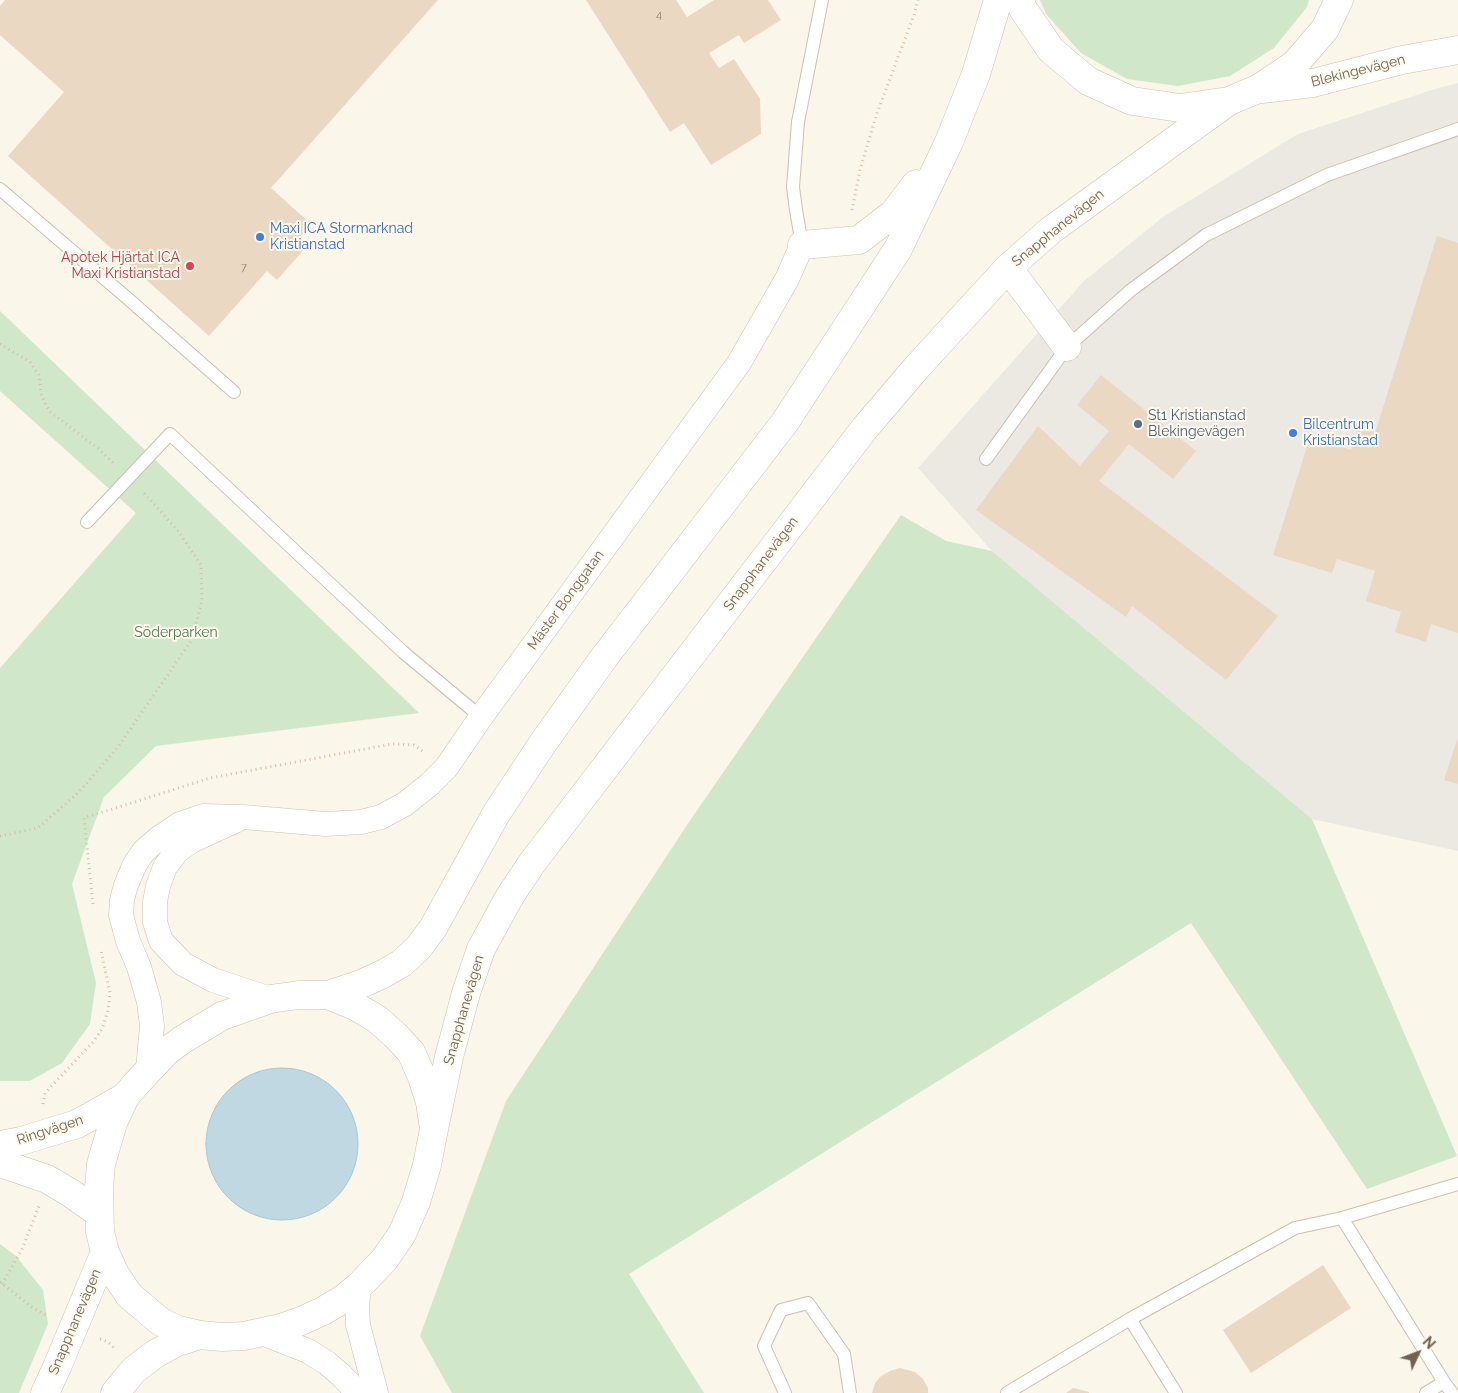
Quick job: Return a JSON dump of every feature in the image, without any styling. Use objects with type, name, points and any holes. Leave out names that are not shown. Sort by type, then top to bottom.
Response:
[{"type":"main road","points":[[125,1098],[148,1069],[167,1051],[222,1016],[270,998],[328,995],[361,984],[402,963],[419,947],[433,928],[496,814],[543,743],[603,659],[785,422],[898,249],[949,142],[976,74],[998,0]]},
{"type":"main road","points":[[1020,0],[1023,9],[1051,50],[1088,81],[1132,101],[1180,108],[1229,101],[1258,89],[1295,64],[1325,29],[1339,0]]},
{"type":"main road","name":"Blekingevägen","points":[[1258,89],[1313,83],[1402,60],[1458,50]]},
{"type":"main road","name":"Snapphanevägen","points":[[125,1098],[112,1123],[101,1164],[99,1188],[100,1232],[105,1252],[115,1274],[129,1295],[146,1310],[161,1322],[178,1330],[222,1337],[244,1336],[301,1321],[323,1312],[359,1286],[384,1260],[402,1234],[416,1202],[427,1165],[449,1057],[466,993],[481,949],[510,896],[538,855],[865,428],[918,366],[1008,268],[1051,230],[1229,101]]},
{"type":"main road","points":[[802,245],[859,240],[894,213],[949,142]]},
{"type":"main road","points":[[1008,268],[1067,347]]},
{"type":"main road","points":[[328,995],[355,1006],[377,1019],[395,1034],[411,1052],[430,1102],[434,1129]]},
{"type":"main road","name":"Ringvägen","points":[[0,1145],[21,1141],[76,1124],[125,1098]]},
{"type":"main road","name":"Ringvägen","points":[[0,1163],[47,1180],[69,1192],[99,1213]]},
{"type":"main road","name":"Snapphanevägen","points":[[44,1393],[57,1367],[105,1252]]},
{"type":"main road","points":[[115,1393],[134,1370],[156,1354],[175,1343],[200,1334]]},
{"type":"street","name":"Mäster Bonggatan","points":[[148,1069],[152,1026],[149,1002],[121,915],[126,885],[135,864],[144,851],[180,824],[203,816],[243,817],[325,824],[361,822],[381,817],[405,804],[430,784],[446,768],[480,717],[739,363],[787,280],[802,245]]},
{"type":"street","name":"Mäster Bonggatan","points":[[243,817],[193,840],[177,851],[166,867],[158,886],[155,902],[155,922],[161,940],[183,964],[213,980],[270,998]]},
{"type":"street","points":[[359,1286],[358,1325],[376,1393]]},
{"type":"street","points":[[262,1332],[308,1351],[327,1363],[358,1393]]},
{"type":"lane","points":[[802,245],[793,187],[797,131],[822,0]]},
{"type":"lane","points":[[986,459],[1067,347],[1131,290],[1206,235],[1327,175],[1458,129]]},
{"type":"lane","points":[[0,190],[234,392]]},
{"type":"lane","points":[[87,522],[170,434],[403,652],[480,717]]},
{"type":"lane","points":[[1007,1393],[1130,1319],[1295,1228],[1342,1218],[1458,1184]]},
{"type":"lane","points":[[1342,1218],[1452,1393]]},
{"type":"lane","points":[[785,1393],[764,1346],[781,1310],[808,1303],[844,1354],[850,1393]]},
{"type":"lane","points":[[1130,1319],[1176,1393]]},
{"type":"lane","points":[[1426,1393],[1444,1382]]},
{"type":"path","points":[[0,344],[30,362],[39,375],[42,394],[49,411],[100,450],[120,469]]},
{"type":"path","points":[[0,836],[38,828],[78,793],[118,747],[191,642],[202,601],[201,565],[179,532],[139,488]]},
{"type":"shaded area","points":[[1458,83],[1458,851],[1312,819],[992,551],[918,468],[1084,281],[1163,217],[1298,134]]},
{"type":"green space","points":[[1040,0],[1309,0],[1307,7],[1274,48],[1230,76],[1178,86],[1127,79],[1081,53],[1046,14]]},
{"type":"green space","name":"Söderparken","points":[[0,311],[419,713],[156,746],[104,797],[72,884],[96,983],[90,1024],[62,1063],[30,1081],[0,1081],[0,668],[136,513],[0,391]]},
{"type":"green space","points":[[901,515],[946,541],[992,551],[1312,819],[1457,1156],[1367,1189],[1191,923],[629,1274],[704,1393],[452,1393],[420,1336],[506,1101],[689,822]]},
{"type":"green space","points":[[0,1244],[16,1256],[43,1290],[48,1324],[19,1393],[0,1393]]},
{"type":"water","points":[[282,1068],[297,1069],[311,1074],[336,1090],[352,1115],[357,1129],[357,1159],[352,1173],[336,1198],[311,1214],[297,1219],[282,1220],[267,1219],[253,1214],[228,1198],[212,1173],[207,1159],[206,1144],[207,1129],[212,1115],[228,1090],[253,1074],[267,1069]]},
{"type":"building","points":[[5,0],[438,0],[271,188],[311,224],[299,238],[307,246],[277,280],[267,271],[209,336],[8,156],[64,92],[0,35],[0,6]]},
{"type":"building","points":[[586,0],[676,0],[687,17],[714,0],[768,0],[781,20],[744,43],[739,35],[709,53],[719,68],[734,59],[760,99],[761,134],[711,165],[684,123],[670,132]]},
{"type":"building","points":[[1437,236],[1458,243],[1458,633],[1431,624],[1426,642],[1395,632],[1401,612],[1366,601],[1375,571],[1337,559],[1332,573],[1273,555],[1310,437],[1351,450],[1358,428],[1375,433]]},
{"type":"building","points":[[1101,375],[1196,451],[1173,479],[1129,444],[1099,481],[1278,616],[1226,680],[1132,606],[1126,617],[976,510],[1038,426],[1080,466],[1109,431],[1077,405]]},
{"type":"building","points":[[1458,737],[1458,784],[1444,780]]},
{"type":"building","points":[[1323,1265],[1351,1308],[1251,1373],[1223,1330]]},
{"type":"building","points":[[900,1368],[915,1372],[923,1379],[928,1388],[928,1393],[872,1393],[875,1383],[881,1376]]},
{"type":"building","points":[[1073,1388],[1089,1392],[1089,1393],[1066,1393]]},
{"type":"place","name":"Maxi ICA Stormarknad Kristianstad","points":[[260,237]]},
{"type":"place","name":"Apotek Hjärtat ICA Maxi Kristianstad","points":[[190,266]]},
{"type":"place","name":"St1 Kristianstad Blekingevägen","points":[[1138,424]]},
{"type":"place","name":"Bilcentrum Kristianstad","points":[[1293,433]]}]
